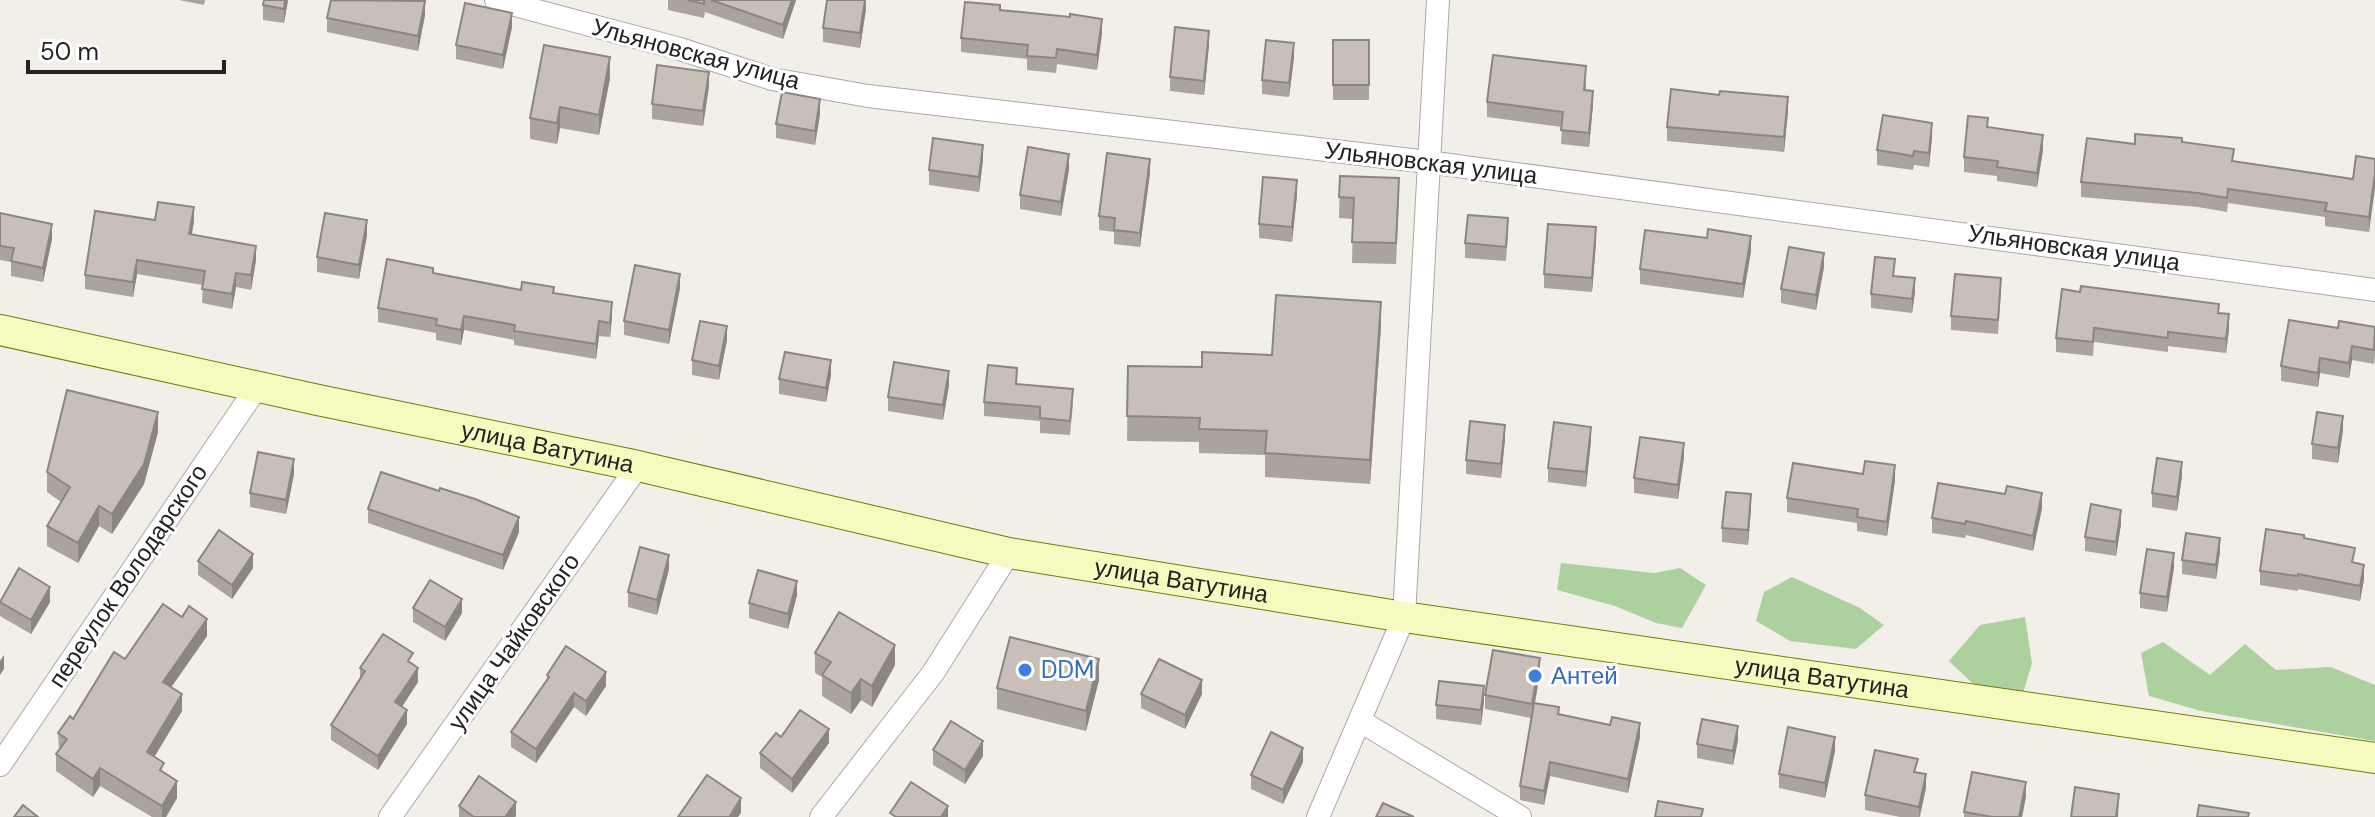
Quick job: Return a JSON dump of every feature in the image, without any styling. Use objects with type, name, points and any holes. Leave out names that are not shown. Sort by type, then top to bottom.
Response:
[{"type":"main road","name":"улица Ватутина","points":[[0,330],[638,466],[1009,553],[1404,617],[2375,758]]},
{"type":"street","name":"Ульяновская улица","points":[[496,0],[680,49],[772,79],[868,96],[1428,162],[2375,290]]},
{"type":"street","points":[[1318,817],[1404,617],[1438,0]]},
{"type":"street","name":"переулок Володарского","points":[[0,765],[257,387]]},
{"type":"street","name":"улица Чайковского","points":[[390,817],[638,466]]},
{"type":"street","points":[[821,817],[933,673],[1009,553]]},
{"type":"street","points":[[1360,721],[1520,817]]},
{"type":"green space","points":[[1561,563],[1654,573],[1680,568],[1706,585],[1682,628],[1656,623],[1615,606],[1557,590]]},
{"type":"green space","points":[[1792,577],[1860,608],[1884,625],[1856,649],[1790,641],[1756,621],[1764,592]]},
{"type":"green space","points":[[2025,617],[2032,663],[2021,700],[1987,697],[1949,661],[1980,625]]},
{"type":"green space","points":[[2163,642],[2210,675],[2245,644],[2276,670],[2331,667],[2375,685],[2375,741],[2201,711],[2149,696],[2141,653]]},
{"type":"building","points":[[264,0],[285,0],[284,9],[263,5]]},
{"type":"building","points":[[331,0],[425,1],[418,36],[327,18]]},
{"type":"building","points":[[711,0],[792,0],[783,25]]},
{"type":"building","points":[[827,0],[865,0],[860,33],[823,28]]},
{"type":"building","points":[[965,2],[1000,5],[1000,10],[1102,19],[1097,55],[1057,49],[1056,58],[1027,56],[1028,45],[961,38]]},
{"type":"building","points":[[465,3],[512,13],[503,55],[456,45]]},
{"type":"building","points":[[1175,27],[1209,31],[1204,81],[1170,77]]},
{"type":"building","points":[[1266,40],[1294,43],[1289,83],[1262,80]]},
{"type":"building","points":[[1333,40],[1369,40],[1369,85],[1333,85]]},
{"type":"building","points":[[544,45],[610,57],[599,115],[560,107],[557,123],[530,118]]},
{"type":"building","points":[[1493,55],[1586,66],[1584,90],[1593,91],[1589,133],[1561,130],[1563,112],[1487,102]]},
{"type":"building","points":[[657,65],[709,72],[703,111],[652,104]]},
{"type":"building","points":[[1671,89],[1719,95],[1720,91],[1788,97],[1784,137],[1667,127]]},
{"type":"building","points":[[782,92],[820,99],[815,131],[776,124]]},
{"type":"building","points":[[1883,115],[1932,123],[1929,153],[1914,151],[1913,156],[1877,150]]},
{"type":"building","points":[[1968,116],[1988,118],[1987,127],[2043,135],[2037,173],[1997,167],[1998,161],[1964,157]]},
{"type":"building","points":[[2135,134],[2182,138],[2182,142],[2234,149],[2232,161],[2353,179],[2356,156],[2375,159],[2369,217],[2325,211],[2327,203],[2228,189],[2227,198],[2081,182],[2087,138],[2135,144]]},
{"type":"building","points":[[933,138],[983,145],[979,177],[929,170]]},
{"type":"building","points":[[1028,147],[1069,154],[1061,202],[1020,195]]},
{"type":"building","points":[[1107,153],[1150,159],[1140,233],[1114,230],[1115,218],[1099,216]]},
{"type":"building","points":[[1340,176],[1399,178],[1396,243],[1352,242],[1354,198],[1339,197]]},
{"type":"building","points":[[1263,177],[1297,180],[1292,227],[1259,224]]},
{"type":"building","points":[[158,202],[194,207],[189,234],[256,246],[251,275],[236,273],[232,294],[202,289],[205,271],[137,260],[133,282],[85,275],[95,211],[155,220]]},
{"type":"building","points":[[0,213],[52,224],[43,268],[11,261],[14,248],[0,246]]},
{"type":"building","points":[[325,213],[367,220],[359,265],[317,257]]},
{"type":"building","points":[[1468,215],[1508,218],[1506,247],[1465,243]]},
{"type":"building","points":[[1548,224],[1596,227],[1592,278],[1544,274]]},
{"type":"building","points":[[1708,229],[1751,236],[1743,284],[1640,269],[1645,230],[1707,238]]},
{"type":"building","points":[[1789,247],[1824,253],[1816,295],[1781,289]]},
{"type":"building","points":[[1875,257],[1895,259],[1893,276],[1915,278],[1912,299],[1871,294]]},
{"type":"building","points":[[387,259],[433,268],[433,273],[521,290],[522,282],[554,287],[553,293],[612,302],[610,323],[599,321],[596,344],[514,331],[515,325],[464,316],[461,330],[436,325],[437,319],[378,308]]},
{"type":"building","points":[[635,265],[680,274],[669,330],[624,321]]},
{"type":"building","points":[[1955,274],[2001,278],[1998,320],[1951,316]]},
{"type":"building","points":[[2081,286],[2219,304],[2218,313],[2229,314],[2226,339],[2168,332],[2168,338],[2094,328],[2093,342],[2056,338],[2062,289],[2080,292]]},
{"type":"building","points":[[1276,295],[1381,302],[1370,460],[1265,453],[1267,431],[1199,429],[1200,418],[1127,416],[1128,366],[1202,367],[1202,352],[1272,355]]},
{"type":"building","points":[[2289,320],[2338,328],[2339,321],[2375,327],[2374,350],[2352,346],[2349,363],[2320,358],[2318,373],[2281,366]]},
{"type":"building","points":[[700,321],[727,326],[719,366],[692,360]]},
{"type":"building","points":[[785,352],[831,360],[826,388],[779,379]]},
{"type":"building","points":[[894,362],[949,371],[943,405],[888,397]]},
{"type":"building","points":[[988,365],[1017,368],[1016,384],[1073,389],[1070,421],[1040,418],[1040,407],[984,402]]},
{"type":"building","points":[[67,390],[158,412],[144,464],[112,514],[99,506],[78,543],[47,526],[70,487],[47,472]]},
{"type":"building","points":[[2317,412],[2343,416],[2338,448],[2312,444]]},
{"type":"building","points":[[1470,421],[1505,425],[1501,464],[1466,460]]},
{"type":"building","points":[[1554,422],[1591,427],[1586,472],[1548,468]]},
{"type":"building","points":[[1640,437],[1684,443],[1678,485],[1634,478]]},
{"type":"building","points":[[258,452],[294,459],[286,500],[250,493]]},
{"type":"building","points":[[2157,458],[2182,462],[2177,497],[2152,493]]},
{"type":"building","points":[[1865,461],[1895,465],[1887,522],[1857,517],[1858,509],[1787,498],[1793,463],[1863,474]]},
{"type":"building","points":[[381,472],[475,499],[519,517],[503,555],[368,509]]},
{"type":"building","points":[[1938,483],[2005,494],[2007,486],[2042,493],[2033,536],[1966,521],[1965,524],[1932,518]]},
{"type":"building","points":[[1726,492],[1751,494],[1748,530],[1722,528]]},
{"type":"building","points":[[2091,504],[2121,510],[2116,542],[2085,537]]},
{"type":"building","points":[[2266,529],[2355,548],[2352,562],[2364,565],[2360,586],[2298,574],[2260,571]]},
{"type":"building","points":[[219,530],[253,554],[232,585],[198,561]]},
{"type":"building","points":[[2186,533],[2220,538],[2216,565],[2182,560]]},
{"type":"building","points":[[640,547],[669,555],[657,600],[628,592]]},
{"type":"building","points":[[2147,549],[2174,553],[2167,597],[2140,593]]},
{"type":"building","points":[[19,568],[50,587],[31,620],[0,602]]},
{"type":"building","points":[[758,570],[797,581],[788,614],[749,603]]},
{"type":"building","points":[[430,580],[462,599],[445,627],[413,608]]},
{"type":"building","points":[[163,604],[182,617],[189,606],[207,619],[163,682],[182,694],[147,752],[164,763],[160,770],[177,781],[162,806],[100,768],[93,779],[56,754],[67,739],[58,733],[70,716],[73,719],[114,652],[125,659]]},
{"type":"building","points":[[839,612],[895,645],[872,686],[861,679],[851,693],[822,675],[831,662],[815,653]]},
{"type":"building","points":[[383,634],[413,653],[408,661],[418,668],[395,702],[407,710],[378,756],[331,725],[365,671],[360,668]]},
{"type":"building","points":[[1010,637],[1099,659],[1086,711],[997,688]]},
{"type":"building","points":[[566,646],[606,672],[586,701],[574,693],[536,749],[511,732]]},
{"type":"building","points":[[1493,650],[1540,658],[1532,704],[1485,695]]},
{"type":"building","points":[[1159,659],[1202,680],[1185,715],[1141,694]]},
{"type":"building","points":[[1439,681],[1484,686],[1481,710],[1436,705]]},
{"type":"building","points":[[1534,703],[1559,707],[1558,714],[1610,725],[1612,717],[1640,723],[1628,779],[1550,762],[1544,791],[1520,786]]},
{"type":"building","points":[[800,710],[829,729],[792,779],[760,753],[776,733],[781,737]]},
{"type":"building","points":[[1702,719],[1738,726],[1733,751],[1697,744]]},
{"type":"building","points":[[951,721],[983,741],[965,770],[933,750]]},
{"type":"building","points":[[1788,727],[1835,737],[1825,783],[1779,774]]},
{"type":"building","points":[[1271,732],[1303,748],[1283,790],[1251,775]]},
{"type":"building","points":[[1875,750],[1918,759],[1914,772],[1926,774],[1919,807],[1865,795]]},
{"type":"building","points":[[1972,772],[2026,782],[2019,817],[1964,812]]},
{"type":"building","points":[[707,775],[741,798],[732,817],[678,817]]},
{"type":"building","points":[[479,776],[516,802],[505,817],[474,817],[459,806]]},
{"type":"building","points":[[911,782],[948,806],[941,817],[896,817],[890,813]]},
{"type":"building","points":[[2075,787],[2119,794],[2116,817],[2071,817]]},
{"type":"building","points":[[1658,801],[1703,809],[1701,817],[1655,817]]},
{"type":"building","points":[[1383,803],[1414,817],[1376,817]]},
{"type":"building","points":[[23,805],[38,817],[14,817]]},
{"type":"building","points":[[2199,805],[2249,813],[2248,817],[2197,817]]},
{"type":"place","name":"DDM","points":[[1025,670]]},
{"type":"place","name":"Антей","points":[[1535,676]]}]
